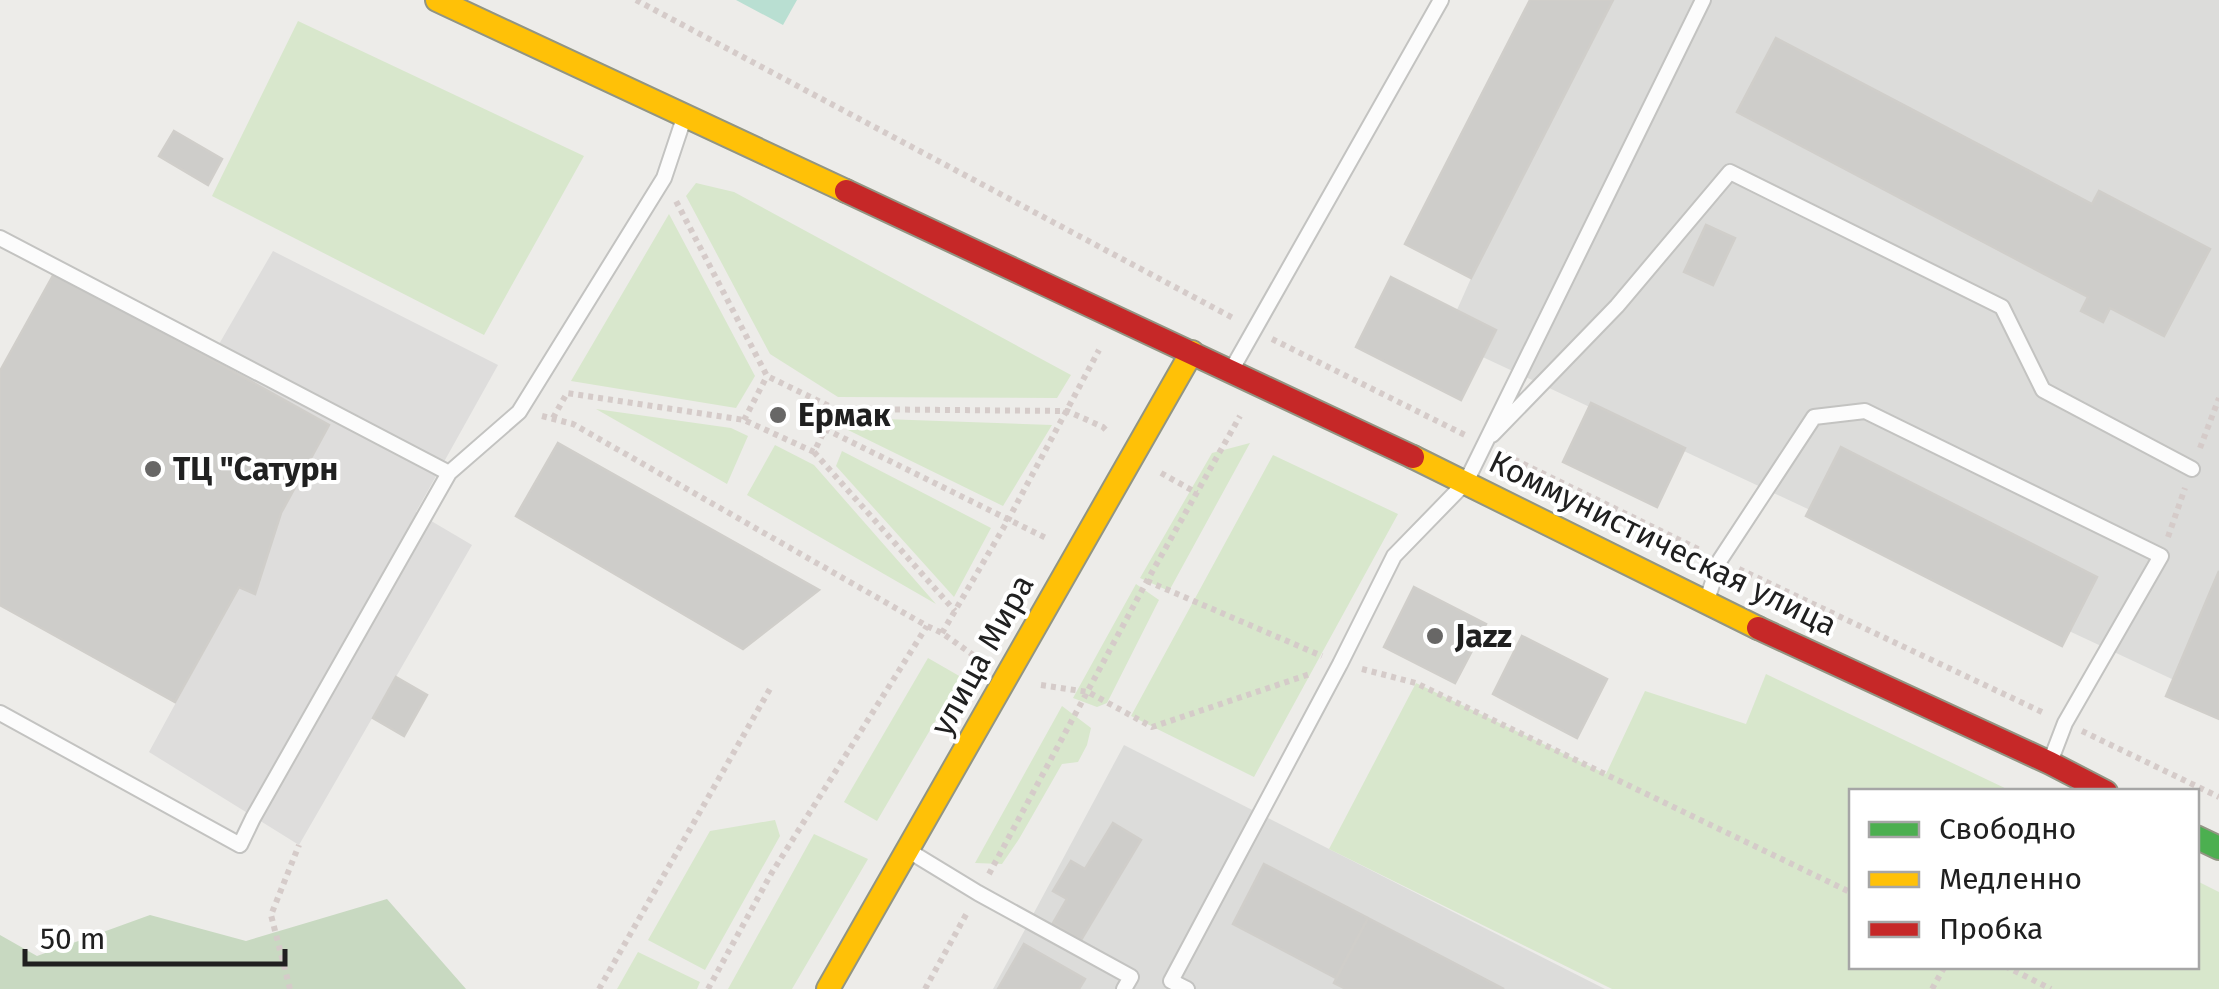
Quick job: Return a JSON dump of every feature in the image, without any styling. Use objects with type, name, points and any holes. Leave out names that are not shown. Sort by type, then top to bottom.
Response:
[{"type":"street","name":"Коммунистическая улица","points":[[437,0],[1192,352],[1466,482],[1705,604],[2100,789]]},
{"type":"street","name":"улица Мира","points":[[828,989],[1192,352]]},
{"type":"lane","points":[[1231,371],[1442,0]]},
{"type":"lane","points":[[1187,989],[1171,980],[1394,556],[1466,482],[1703,0]]},
{"type":"lane","points":[[0,713],[240,844],[449,473],[519,412],[664,178],[686,114]]},
{"type":"lane","points":[[1483,444],[1617,306],[1730,172],[2002,307],[2043,390],[2192,469]]},
{"type":"lane","points":[[0,238],[449,473]]},
{"type":"lane","points":[[1705,604],[1720,560],[1814,417],[1864,411],[2161,556],[2064,722],[2050,763]]},
{"type":"lane","points":[[909,851],[1131,977],[1124,989]]},
{"type":"path","points":[[636,0],[1256,330],[1720,560],[2219,796]]},
{"type":"path","points":[[664,178],[767,376],[835,409],[1067,411],[1103,427]]},
{"type":"path","points":[[942,633],[1116,319]]},
{"type":"path","points":[[744,420],[767,376]]},
{"type":"path","points":[[925,989],[1146,581],[1258,384]]},
{"type":"path","points":[[553,418],[567,394],[744,420],[814,452],[955,612]]},
{"type":"path","points":[[814,452],[835,409]]},
{"type":"path","points":[[519,412],[573,424],[942,633],[1006,679]]},
{"type":"path","points":[[826,429],[1076,553]]},
{"type":"path","points":[[1146,581],[1340,664],[1416,683],[1849,891]]},
{"type":"path","points":[[708,989],[772,874],[926,626]]},
{"type":"path","points":[[1088,692],[1152,727],[1340,664]]},
{"type":"path","points":[[599,989],[770,687]]},
{"type":"path","points":[[290,989],[271,915],[299,845]]},
{"type":"path","points":[[2011,969],[2051,989]]},
{"type":"shaded area","points":[[1595,0],[2219,0],[2219,701],[1444,339]]},
{"type":"shaded area","points":[[273,251],[498,365],[416,512],[472,545],[299,845],[149,752],[239,587],[256,593],[281,513],[329,426],[244,378],[215,351]]},
{"type":"shaded area","points":[[1124,745],[1605,989],[993,989]]},
{"type":"green space","points":[[736,0],[797,0],[783,25]]},
{"type":"green space","points":[[298,21],[584,156],[484,335],[212,196]]},
{"type":"green space","points":[[696,183],[734,192],[1071,375],[1057,398],[838,397],[770,354],[686,196]]},
{"type":"green space","points":[[669,214],[755,376],[736,408],[571,381]]},
{"type":"green space","points":[[596,409],[731,428],[748,436],[727,484]]},
{"type":"green space","points":[[855,418],[1052,425],[1003,506],[848,430]]},
{"type":"green space","points":[[1250,443],[1169,591],[1140,578],[1212,453]]},
{"type":"green space","points":[[775,445],[814,465],[936,604],[747,495]]},
{"type":"green space","points":[[842,451],[991,528],[954,597],[836,466]]},
{"type":"green space","points":[[1273,455],[1398,514],[1254,777],[1131,716]]},
{"type":"green space","points":[[1136,584],[1159,600],[1107,703],[1097,707],[1073,698]]},
{"type":"green space","points":[[928,658],[961,677],[877,821],[844,802]]},
{"type":"green space","points":[[1766,674],[2007,789],[1849,789],[1849,969],[2199,969],[2199,882],[2219,892],[2219,989],[1612,989],[1329,849],[1416,683],[1606,774],[1645,691],[1746,724]]},
{"type":"green space","points":[[1062,706],[1091,728],[1078,762],[1062,764],[1002,864],[975,863]]},
{"type":"green space","points":[[775,820],[780,836],[705,970],[648,940],[710,831]]},
{"type":"green space","points":[[814,834],[868,859],[792,989],[728,989]]},
{"type":"green space","points":[[387,899],[466,989],[0,989],[0,935],[37,956],[150,915],[246,941]]},
{"type":"green space","points":[[638,952],[700,982],[697,989],[617,989]]},
{"type":"building","points":[[1530,0],[1613,0],[1471,278],[1405,244]]},
{"type":"building","points":[[1776,38],[2092,204],[2099,191],[2210,249],[2164,336],[2110,308],[2103,322],[2081,311],[2088,297],[1737,112]]},
{"type":"building","points":[[174,131],[222,159],[208,185],[159,156]]},
{"type":"building","points":[[1706,225],[1735,238],[1713,285],[1684,272]]},
{"type":"building","name":"ТЦ \"Сатурн","points":[[55,272],[329,425],[281,513],[255,594],[239,587],[175,702],[0,605],[0,371]]},
{"type":"building","points":[[1391,277],[1496,330],[1461,400],[1356,347]]},
{"type":"building","points":[[1591,403],[1685,448],[1657,507],[1563,462]]},
{"type":"building","points":[[558,443],[819,590],[743,649],[516,516]]},
{"type":"building","points":[[1841,447],[2097,577],[2062,646],[1806,516]]},
{"type":"building","points":[[2219,571],[2219,719],[2166,696]]},
{"type":"building","name":"Jazz","points":[[1414,587],[1486,624],[1455,683],[1384,647]]},
{"type":"building","points":[[1522,636],[1607,679],[1577,738],[1493,694]]},
{"type":"building","points":[[396,677],[427,695],[404,736],[373,718]]},
{"type":"building","points":[[1113,823],[1141,840],[1081,940],[1053,923],[1067,899],[1053,891],[1071,861],[1085,869]]},
{"type":"building","points":[[1264,864],[1368,918],[1336,978],[1233,924]]},
{"type":"building","points":[[1368,918],[1504,989],[1346,989],[1334,983]]},
{"type":"building","points":[[1024,944],[1085,979],[1079,989],[998,989]]},
{"type":"traffic: fast","points":[[2199,838],[2219,848]]},
{"type":"traffic: slow","points":[[437,0],[846,191]]},
{"type":"traffic: slow","points":[[828,989],[1192,352]]},
{"type":"traffic: slow","points":[[1413,457],[1758,628]]},
{"type":"traffic: jam","points":[[846,191],[1413,457]]},
{"type":"traffic: jam","points":[[1758,628],[2100,789]]},
{"type":"place","name":"Ермак","points":[[778,415]]},
{"type":"place","name":"ТЦ \"Сатурн","points":[[153,469]]},
{"type":"place","name":"Jazz","points":[[1435,636]]}]
